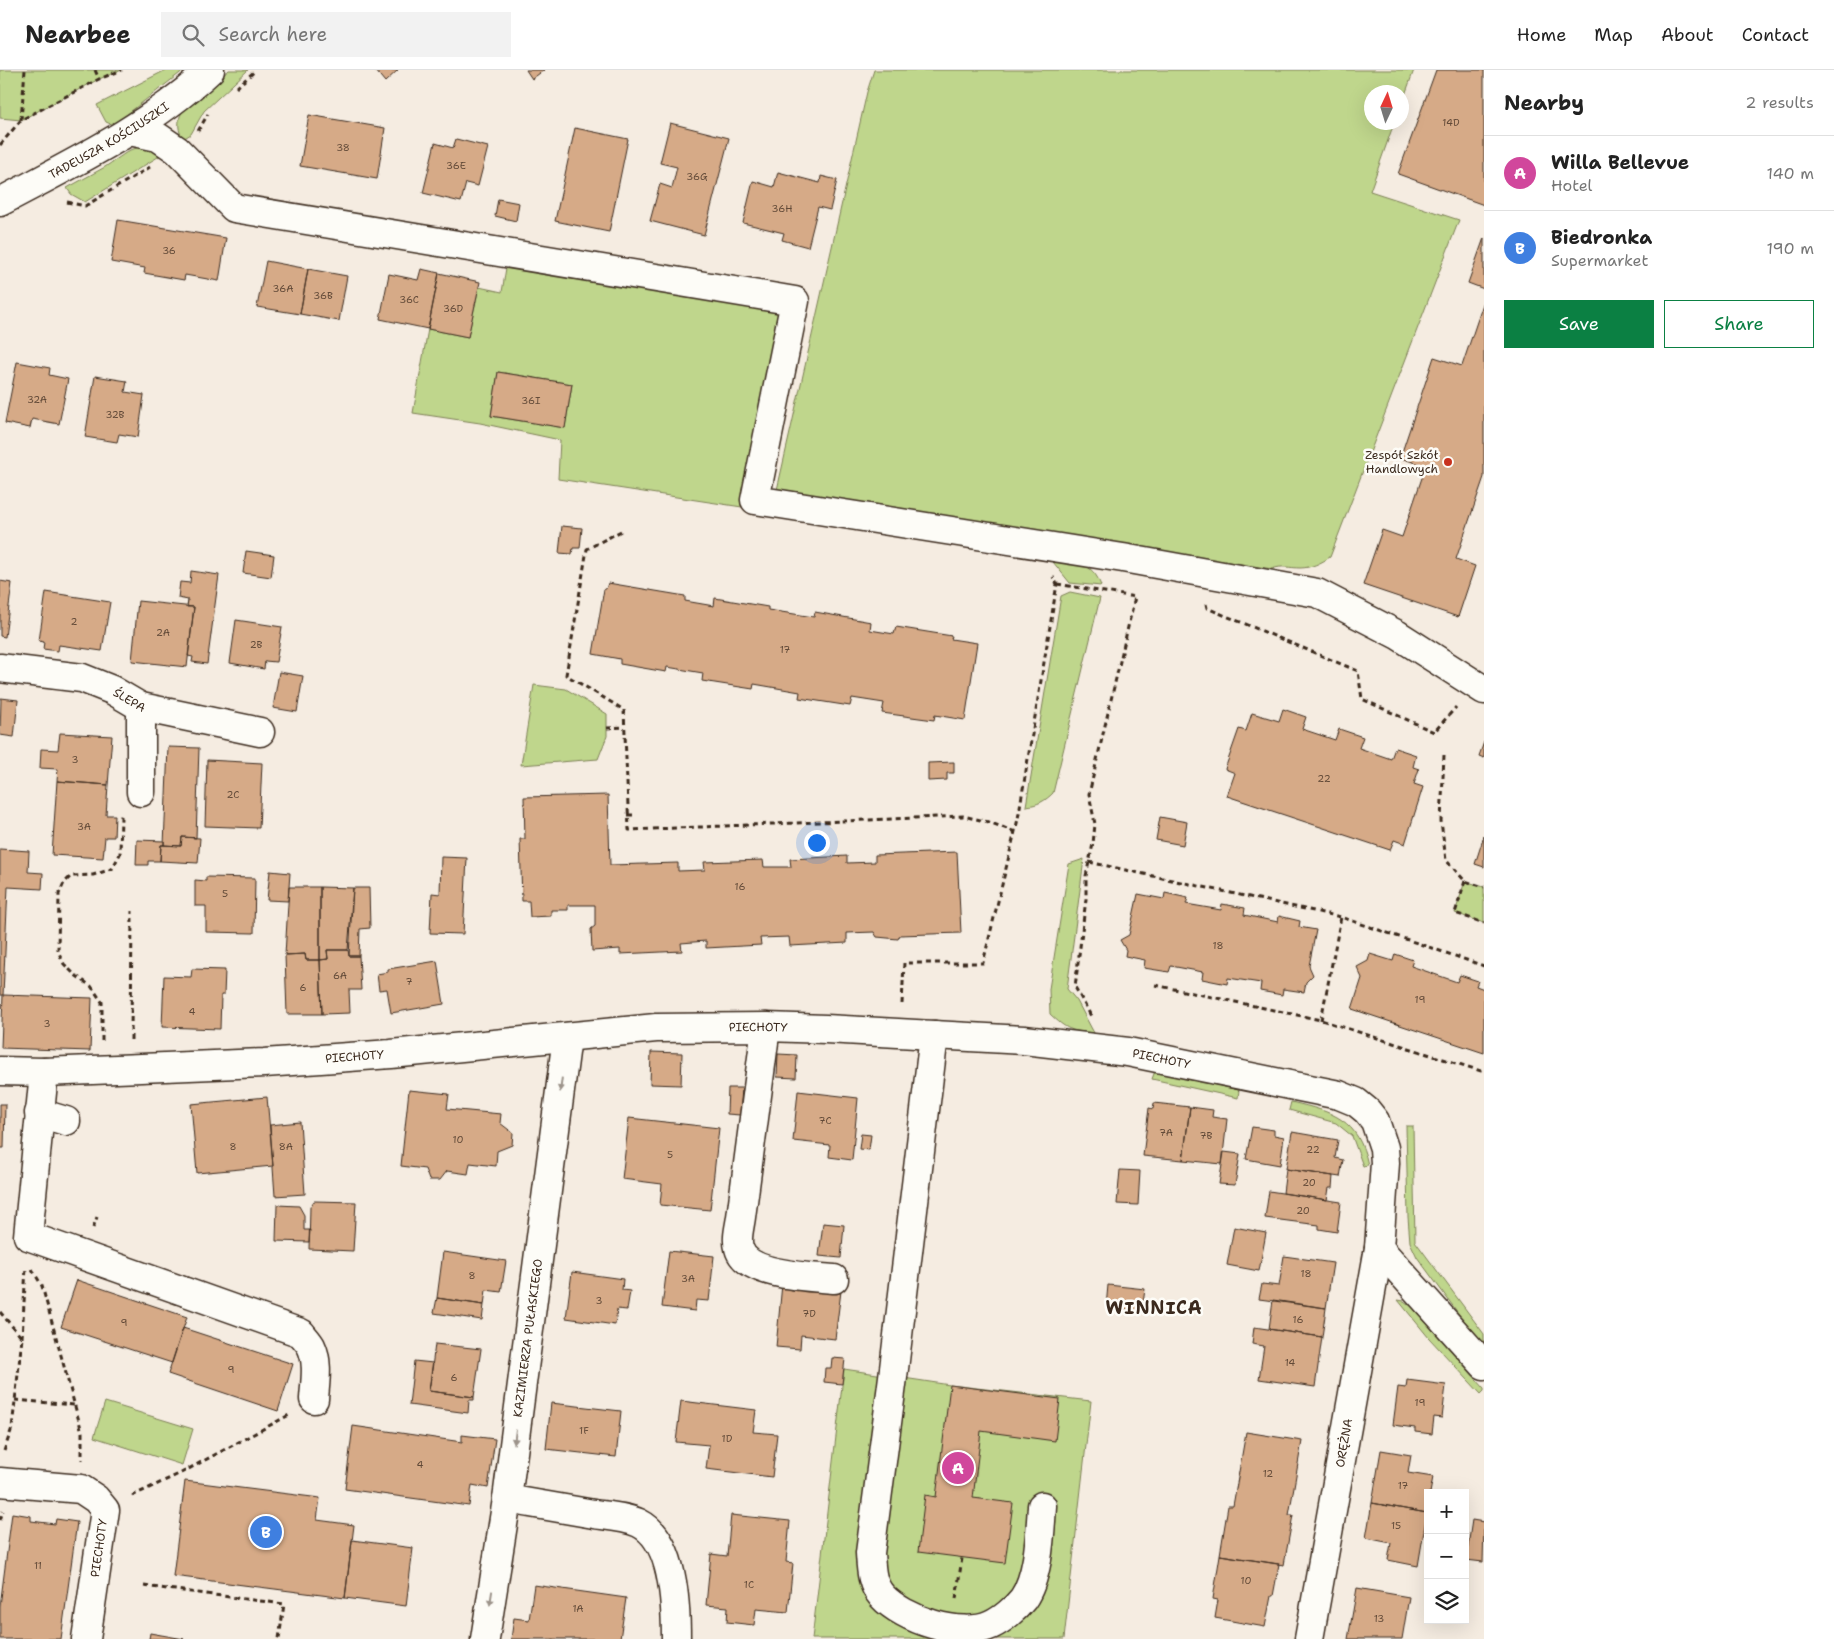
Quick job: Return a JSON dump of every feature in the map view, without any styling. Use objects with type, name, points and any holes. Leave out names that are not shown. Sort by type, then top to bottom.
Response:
[{"type":"street","name":"TADEUSZA KOŚCIUSZKI","points":[[0,202],[130,131],[166,108],[210,70]]},
{"type":"street","points":[[130,131],[158,138],[177,150],[234,208],[795,301],[755,500],[1044,546],[1318,593],[1398,635],[1484,690]]},
{"type":"street","name":"ŚLEPA","points":[[0,668],[82,678],[112,690],[141,707],[260,732]]},
{"type":"street","points":[[141,707],[141,792]]},
{"type":"street","points":[[766,1027],[740,1226],[739,1248],[743,1255],[757,1266],[780,1274],[834,1279]]},
{"type":"street","name":"PIECHOTY","points":[[0,1071],[44,1072],[303,1060],[391,1054],[656,1028],[766,1027],[826,1029],[1024,1040],[1128,1052],[1339,1095],[1356,1102],[1367,1110],[1375,1121],[1384,1155],[1379,1248]]},
{"type":"street","points":[[934,1035],[870,1553],[871,1575],[881,1595],[900,1611],[914,1618],[952,1629],[968,1630],[990,1626],[1008,1614],[1023,1598],[1033,1577],[1042,1506]]},
{"type":"street","name":"KAZIMIERZA PUŁASKIEGO","points":[[485,1639],[507,1499],[567,1037]]},
{"type":"street","points":[[44,1072],[28,1236],[301,1333],[311,1346],[314,1357],[316,1370],[314,1399]]},
{"type":"street","points":[[39,1113],[66,1121]]},
{"type":"street","points":[[1379,1248],[1484,1365]]},
{"type":"street","name":"ORĘŻNA","points":[[1309,1639],[1379,1248]]},
{"type":"street","points":[[3,1493],[81,1489]]},
{"type":"street","name":"PIECHOTY","points":[[81,1489],[96,1499],[105,1510],[86,1639]]},
{"type":"street","points":[[507,1499],[620,1518],[640,1524],[654,1536],[666,1555],[676,1606],[676,1639]]},
{"type":"path","points":[[21,120],[25,70]]},
{"type":"path","points":[[95,70],[99,79]]},
{"type":"path","points":[[0,145],[21,120],[99,79],[122,70]]},
{"type":"path","points":[[235,89],[256,70]]},
{"type":"path","points":[[61,200],[85,206],[194,138],[208,114],[215,108]]},
{"type":"path","points":[[621,531],[587,550],[566,675],[624,710],[629,830],[963,816],[989,822],[1015,832]]},
{"type":"path","points":[[902,1010],[904,963],[983,963],[1026,781],[1057,584],[1042,560],[1044,546]]},
{"type":"path","points":[[1057,584],[1134,597]]},
{"type":"path","points":[[1108,1050],[1075,987],[1086,899],[1086,876],[1095,824],[1089,794],[1134,597],[1138,590]]},
{"type":"path","points":[[1205,600],[1207,608],[1358,672],[1362,699],[1434,732],[1459,704]]},
{"type":"path","points":[[607,728],[625,727]]},
{"type":"path","points":[[1444,755],[1440,821],[1446,860],[1466,880],[1484,887]]},
{"type":"path","points":[[101,1069],[102,1002],[91,986],[75,975],[64,964],[58,951],[59,894],[64,883],[71,876],[93,875],[112,869],[120,854],[121,816],[141,792]]},
{"type":"path","points":[[628,815],[634,815]]},
{"type":"path","points":[[1089,862],[1341,917],[1484,966]]},
{"type":"path","points":[[1466,880],[1456,913],[1484,923]]},
{"type":"path","points":[[130,1068],[132,911]]},
{"type":"path","points":[[1321,1020],[1341,917]]},
{"type":"path","points":[[1155,985],[1321,1020],[1484,1072]]},
{"type":"path","points":[[27,1260],[42,1286],[82,1432],[81,1489]]},
{"type":"path","points":[[0,1463],[12,1428],[26,1282]]},
{"type":"path","points":[[0,1312],[22,1338]]},
{"type":"path","points":[[105,1510],[276,1423],[314,1399]]},
{"type":"path","points":[[15,1400],[75,1405]]},
{"type":"path","points":[[0,1520],[3,1493]]},
{"type":"path","points":[[144,1586],[284,1604],[279,1639]]},
{"type":"green space","points":[[0,70],[122,70],[99,79],[21,120],[0,118]]},
{"type":"green space","points":[[166,70],[184,70],[113,125],[106,122],[97,105]]},
{"type":"green space","points":[[229,70],[248,70],[204,111],[191,134],[183,139],[180,133],[179,119],[185,107]]},
{"type":"green space","points":[[874,70],[1414,70],[1409,85],[1364,85],[1364,130],[1392,130],[1370,191],[1459,220],[1330,557],[1308,567],[1272,569],[777,490],[867,92]]},
{"type":"green space","points":[[144,146],[166,152],[85,202],[71,194],[67,188],[105,167],[130,150]]},
{"type":"green space","points":[[507,262],[782,310],[742,507],[558,479],[560,440],[480,423],[413,413],[428,329],[468,337],[479,287],[502,292]],"holes":[[[498,372],[572,384],[565,428],[491,416]]]},
{"type":"green space","points":[[1053,558],[1083,565],[1093,572],[1101,586],[1070,583],[1053,562]]},
{"type":"green space","points":[[1070,592],[1100,598],[1053,793],[1041,802],[1026,806],[1061,596]]},
{"type":"green space","points":[[534,685],[566,689],[607,714],[607,736],[598,759],[521,765]]},
{"type":"green space","points":[[1084,859],[1067,989],[1077,1001],[1094,1033],[1070,1029],[1050,1014],[1049,989],[1069,864]]},
{"type":"green space","points":[[1465,881],[1484,887],[1484,923],[1455,913]]},
{"type":"green space","points":[[1155,1071],[1239,1090],[1238,1098],[1152,1079]]},
{"type":"green space","points":[[1291,1102],[1332,1114],[1351,1127],[1364,1149],[1368,1165],[1363,1166],[1352,1136],[1336,1123],[1289,1110]]},
{"type":"green space","points":[[1406,1126],[1413,1126],[1415,1241],[1484,1334],[1484,1344],[1458,1313],[1417,1257],[1410,1242]]},
{"type":"green space","points":[[1398,1300],[1404,1301],[1412,1307],[1484,1388],[1481,1394],[1429,1338]]},
{"type":"green space","points":[[844,1369],[950,1385],[1091,1401],[1064,1639],[812,1639]]},
{"type":"green space","points":[[105,1402],[193,1429],[182,1465],[94,1437]]},
{"type":"building","points":[[375,70],[398,70],[385,82]]},
{"type":"building","points":[[526,70],[544,70],[532,79]]},
{"type":"building","points":[[1436,70],[1484,70],[1484,205],[1398,174]]},
{"type":"building","points":[[309,115],[385,128],[377,179],[300,166]]},
{"type":"building","points":[[670,123],[729,138],[704,235],[650,221],[660,184],[672,188],[677,167],[660,163]]},
{"type":"building","points":[[575,128],[628,139],[609,232],[555,221]]},
{"type":"building","points":[[456,139],[488,147],[478,186],[466,183],[461,202],[423,193],[435,143],[453,148]]},
{"type":"building","points":[[778,172],[820,183],[821,176],[837,180],[830,210],[818,207],[808,247],[782,240],[784,233],[743,223],[753,181],[774,187]]},
{"type":"building","points":[[498,199],[519,203],[516,221],[495,216]]},
{"type":"building","points":[[118,220],[226,238],[219,281],[185,275],[184,280],[144,273],[145,268],[111,262]]},
{"type":"building","points":[[1484,238],[1484,289],[1468,283]]},
{"type":"building","points":[[266,261],[308,269],[300,314],[257,307]]},
{"type":"building","points":[[308,269],[347,276],[339,321],[300,314]]},
{"type":"building","points":[[421,269],[439,273],[428,329],[380,319],[389,274],[418,280]]},
{"type":"building","points":[[439,273],[480,282],[468,337],[428,329]]},
{"type":"building","name":"Zespół Szkół Handlowych","points":[[1484,301],[1484,477],[1456,559],[1475,566],[1458,617],[1363,585],[1382,530],[1402,537],[1426,466],[1400,458],[1434,357],[1462,366]]},
{"type":"building","points":[[17,362],[50,368],[49,375],[68,379],[59,424],[32,419],[30,428],[5,423]]},
{"type":"building","points":[[498,372],[572,384],[565,428],[491,416]]},
{"type":"building","points":[[95,376],[127,381],[125,392],[144,395],[138,437],[119,434],[117,442],[85,437]]},
{"type":"building","points":[[562,526],[582,528],[580,548],[573,548],[572,554],[559,553]]},
{"type":"building","points":[[246,551],[274,555],[271,577],[243,573]]},
{"type":"building","points":[[191,571],[219,575],[207,664],[192,662],[193,657],[188,656],[194,607],[187,607],[188,600],[178,598],[180,582],[190,583]]},
{"type":"building","points":[[0,581],[12,583],[5,637],[0,636]]},
{"type":"building","points":[[608,583],[685,596],[685,601],[714,606],[715,598],[768,607],[768,610],[814,617],[815,612],[871,622],[870,630],[894,634],[896,627],[952,636],[951,639],[977,643],[965,720],[935,715],[934,720],[882,713],[884,703],[852,698],[850,706],[799,698],[800,692],[754,684],[753,689],[702,681],[703,673],[667,667],[666,672],[620,664],[620,659],[593,654],[604,589],[606,589]]},
{"type":"building","points":[[46,592],[110,602],[102,651],[59,645],[58,651],[43,649],[44,642],[39,641]]},
{"type":"building","points":[[138,601],[194,607],[187,667],[132,661]]},
{"type":"building","points":[[236,620],[282,627],[276,662],[265,661],[264,669],[230,663]]},
{"type":"building","points":[[279,672],[303,676],[297,712],[273,708]]},
{"type":"building","points":[[1,698],[18,700],[14,737],[0,735]]},
{"type":"building","points":[[1283,709],[1306,717],[1302,729],[1335,740],[1339,729],[1363,737],[1359,748],[1391,759],[1395,748],[1416,755],[1413,767],[1419,769],[1414,784],[1423,787],[1405,844],[1394,840],[1390,850],[1227,796],[1235,773],[1225,769],[1239,729],[1246,731],[1252,713],[1279,721]]},
{"type":"building","points":[[60,733],[112,736],[108,785],[57,781],[58,769],[40,768],[41,749],[58,750]]},
{"type":"building","points":[[1484,742],[1484,758],[1479,756]]},
{"type":"building","points":[[168,747],[199,748],[196,838],[182,837],[181,846],[164,845]]},
{"type":"building","points":[[207,760],[262,763],[259,828],[205,826]]},
{"type":"building","points":[[954,762],[954,773],[947,773],[947,780],[928,781],[928,763]]},
{"type":"building","points":[[57,781],[108,785],[106,815],[115,815],[114,837],[105,837],[103,858],[52,855]]},
{"type":"building","points":[[608,795],[610,865],[678,863],[678,871],[705,870],[704,862],[763,860],[764,867],[791,867],[790,859],[847,856],[847,863],[875,862],[875,855],[957,852],[961,933],[900,935],[898,939],[877,937],[874,932],[847,933],[847,943],[790,946],[789,937],[760,938],[761,945],[706,948],[706,941],[681,943],[682,951],[620,954],[620,949],[592,951],[591,929],[595,926],[595,905],[568,905],[568,910],[551,910],[551,916],[530,917],[529,901],[522,901],[520,839],[525,839],[524,797]]},
{"type":"building","points":[[1160,817],[1187,822],[1183,845],[1156,840]]},
{"type":"building","points":[[1484,836],[1484,867],[1475,864]]},
{"type":"building","points":[[182,837],[200,838],[198,863],[160,861],[161,845],[181,846]]},
{"type":"building","points":[[137,840],[164,841],[164,845],[161,845],[160,861],[148,861],[148,865],[136,865]]},
{"type":"building","points":[[0,849],[29,851],[28,872],[43,873],[42,889],[8,887],[3,995],[0,995]]},
{"type":"building","points":[[441,857],[467,858],[463,934],[430,933],[432,893],[440,894]]},
{"type":"building","points":[[270,871],[290,873],[288,901],[267,900]]},
{"type":"building","points":[[206,877],[255,878],[254,933],[206,932],[206,906],[195,906],[195,880],[206,881]]},
{"type":"building","points":[[289,887],[320,887],[320,960],[306,960],[305,954],[285,955]]},
{"type":"building","points":[[320,887],[353,888],[348,950],[327,950],[328,959],[320,960]]},
{"type":"building","points":[[353,888],[369,888],[370,928],[360,929],[359,956],[349,956]]},
{"type":"building","points":[[1165,893],[1188,898],[1186,904],[1221,910],[1222,904],[1245,908],[1244,915],[1278,922],[1279,916],[1300,921],[1299,927],[1316,930],[1309,966],[1313,975],[1306,982],[1304,992],[1283,989],[1282,995],[1260,991],[1261,983],[1228,978],[1227,984],[1202,979],[1203,972],[1171,966],[1169,972],[1144,968],[1145,960],[1125,956],[1126,950],[1120,940],[1129,935],[1138,894],[1164,899]]},
{"type":"building","points":[[327,950],[348,950],[349,956],[359,956],[361,990],[349,990],[350,1013],[322,1014],[320,960],[328,959]]},
{"type":"building","points":[[305,954],[306,960],[320,960],[322,1014],[287,1014],[285,955]]},
{"type":"building","points":[[1370,954],[1393,961],[1395,954],[1413,960],[1411,966],[1457,982],[1460,975],[1478,981],[1476,986],[1484,989],[1484,1053],[1352,1009],[1362,978],[1357,967],[1368,961]]},
{"type":"building","points":[[437,961],[444,1004],[391,1013],[387,989],[379,990],[377,974],[388,972],[388,969]]},
{"type":"building","points":[[192,969],[225,970],[224,995],[221,995],[220,1029],[162,1027],[164,976],[191,977]]},
{"type":"building","points":[[3,995],[92,998],[90,1051],[1,1048]]},
{"type":"building","points":[[651,1052],[682,1053],[681,1085],[650,1084]]},
{"type":"building","points":[[778,1054],[797,1055],[796,1078],[777,1077]]},
{"type":"building","points":[[728,1088],[742,1088],[740,1115],[727,1114]]},
{"type":"building","points":[[409,1090],[449,1094],[447,1109],[501,1114],[500,1123],[513,1133],[512,1145],[497,1151],[496,1166],[470,1163],[468,1174],[447,1171],[440,1180],[429,1180],[425,1169],[401,1166]]},
{"type":"building","points":[[798,1091],[858,1098],[852,1160],[829,1157],[830,1145],[793,1141]]},
{"type":"building","points":[[267,1097],[273,1166],[197,1173],[191,1104]]},
{"type":"building","points":[[1154,1103],[1190,1107],[1183,1160],[1143,1156],[1149,1108],[1153,1109]]},
{"type":"building","points":[[0,1104],[5,1104],[4,1148],[0,1148]]},
{"type":"building","points":[[1190,1107],[1213,1110],[1212,1117],[1227,1119],[1222,1164],[1183,1160]]},
{"type":"building","points":[[629,1118],[719,1128],[710,1210],[660,1205],[662,1184],[622,1179]]},
{"type":"building","points":[[300,1122],[305,1194],[275,1196],[270,1125]]},
{"type":"building","points":[[1252,1127],[1274,1130],[1274,1135],[1284,1137],[1280,1165],[1246,1159]]},
{"type":"building","points":[[1292,1132],[1338,1140],[1335,1158],[1343,1160],[1340,1177],[1286,1169]]},
{"type":"building","points":[[861,1134],[871,1135],[869,1150],[859,1149]]},
{"type":"building","points":[[1224,1152],[1240,1154],[1235,1185],[1219,1184]]},
{"type":"building","points":[[1286,1169],[1333,1176],[1332,1188],[1329,1188],[1327,1200],[1283,1193]]},
{"type":"building","points":[[1120,1170],[1140,1171],[1138,1205],[1117,1204]]},
{"type":"building","points":[[1269,1191],[1341,1202],[1337,1232],[1319,1229],[1319,1225],[1265,1218]]},
{"type":"building","points":[[314,1201],[356,1202],[353,1251],[309,1249],[310,1207]]},
{"type":"building","points":[[277,1205],[299,1206],[304,1215],[304,1230],[310,1230],[309,1242],[276,1241]]},
{"type":"building","points":[[823,1223],[844,1225],[841,1258],[819,1256]]},
{"type":"building","points":[[1234,1227],[1266,1233],[1259,1271],[1227,1265]]},
{"type":"building","points":[[669,1251],[714,1256],[709,1301],[696,1300],[695,1311],[662,1307]]},
{"type":"building","points":[[443,1252],[506,1261],[501,1292],[486,1290],[484,1305],[437,1298]]},
{"type":"building","points":[[1284,1256],[1333,1263],[1326,1308],[1259,1299],[1262,1284],[1279,1286]]},
{"type":"building","points":[[572,1272],[623,1279],[622,1290],[630,1291],[627,1310],[617,1309],[615,1325],[566,1318]]},
{"type":"building","points":[[77,1280],[187,1317],[172,1363],[61,1327]]},
{"type":"building","points":[[782,1284],[841,1291],[835,1339],[801,1335],[800,1349],[776,1347]]},
{"type":"building","points":[[1108,1285],[1145,1289],[1142,1311],[1106,1307]]},
{"type":"building","points":[[437,1298],[484,1305],[482,1320],[434,1313]]},
{"type":"building","points":[[1273,1300],[1326,1308],[1322,1337],[1269,1329]]},
{"type":"building","points":[[1254,1327],[1322,1337],[1315,1387],[1259,1379],[1264,1346],[1252,1344]]},
{"type":"building","points":[[183,1328],[293,1364],[278,1411],[168,1374]]},
{"type":"building","points":[[435,1344],[481,1349],[474,1397],[429,1391]]},
{"type":"building","points":[[832,1358],[845,1359],[842,1384],[824,1382],[825,1368],[831,1368]]},
{"type":"building","points":[[414,1361],[433,1363],[429,1391],[474,1397],[474,1400],[469,1400],[468,1413],[409,1405]]},
{"type":"building","points":[[1407,1380],[1446,1385],[1442,1418],[1434,1417],[1432,1434],[1415,1432],[1415,1428],[1393,1425],[1398,1387],[1406,1388]]},
{"type":"building","points":[[950,1385],[1060,1399],[1055,1441],[981,1431],[973,1498],[1013,1503],[1005,1563],[918,1552],[925,1495],[936,1497]]},
{"type":"building","points":[[681,1401],[756,1410],[753,1432],[777,1434],[772,1477],[706,1469],[709,1445],[676,1442]]},
{"type":"building","points":[[551,1403],[621,1411],[616,1457],[546,1449]]},
{"type":"building","points":[[353,1426],[462,1442],[462,1435],[495,1439],[488,1488],[472,1485],[469,1506],[345,1489]]},
{"type":"building","points":[[1246,1432],[1302,1441],[1289,1515],[1293,1515],[1284,1565],[1220,1555],[1228,1506],[1233,1506]]},
{"type":"building","points":[[1381,1450],[1411,1455],[1408,1473],[1433,1477],[1431,1489],[1424,1489],[1424,1512],[1372,1503]]},
{"type":"building","points":[[185,1481],[320,1498],[317,1520],[354,1525],[345,1598],[173,1576]]},
{"type":"building","points":[[1372,1503],[1424,1512],[1424,1531],[1418,1566],[1388,1560],[1391,1543],[1366,1538]]},
{"type":"building","points":[[12,1513],[31,1516],[31,1521],[55,1524],[56,1519],[77,1522],[61,1639],[0,1639],[0,1606]]},
{"type":"building","points":[[731,1515],[790,1521],[786,1562],[793,1563],[788,1612],[756,1609],[754,1625],[727,1622],[728,1607],[706,1605],[711,1554],[727,1556]]},
{"type":"building","points":[[1472,1520],[1484,1522],[1483,1562],[1469,1560],[1469,1540]]},
{"type":"building","points":[[352,1540],[413,1548],[406,1606],[345,1598]]},
{"type":"building","points":[[1220,1555],[1279,1564],[1265,1627],[1215,1618],[1218,1600],[1213,1599]]},
{"type":"building","points":[[534,1585],[626,1598],[620,1639],[511,1639],[514,1618],[529,1620]]},
{"type":"building","points":[[1357,1588],[1409,1597],[1402,1639],[1348,1639]]},
{"type":"building","points":[[150,1633],[184,1639],[149,1639]]},
{"type":"place","name":"Zespół Szkół Handlowych","points":[[1448,462]]},
{"type":"place","name":"Willa Bellevue","points":[[958,1468]]},
{"type":"place","name":"Biedronka","points":[[266,1532]]},
{"type":"district","name":"WINNICA","points":[[1154,1308]]}]
